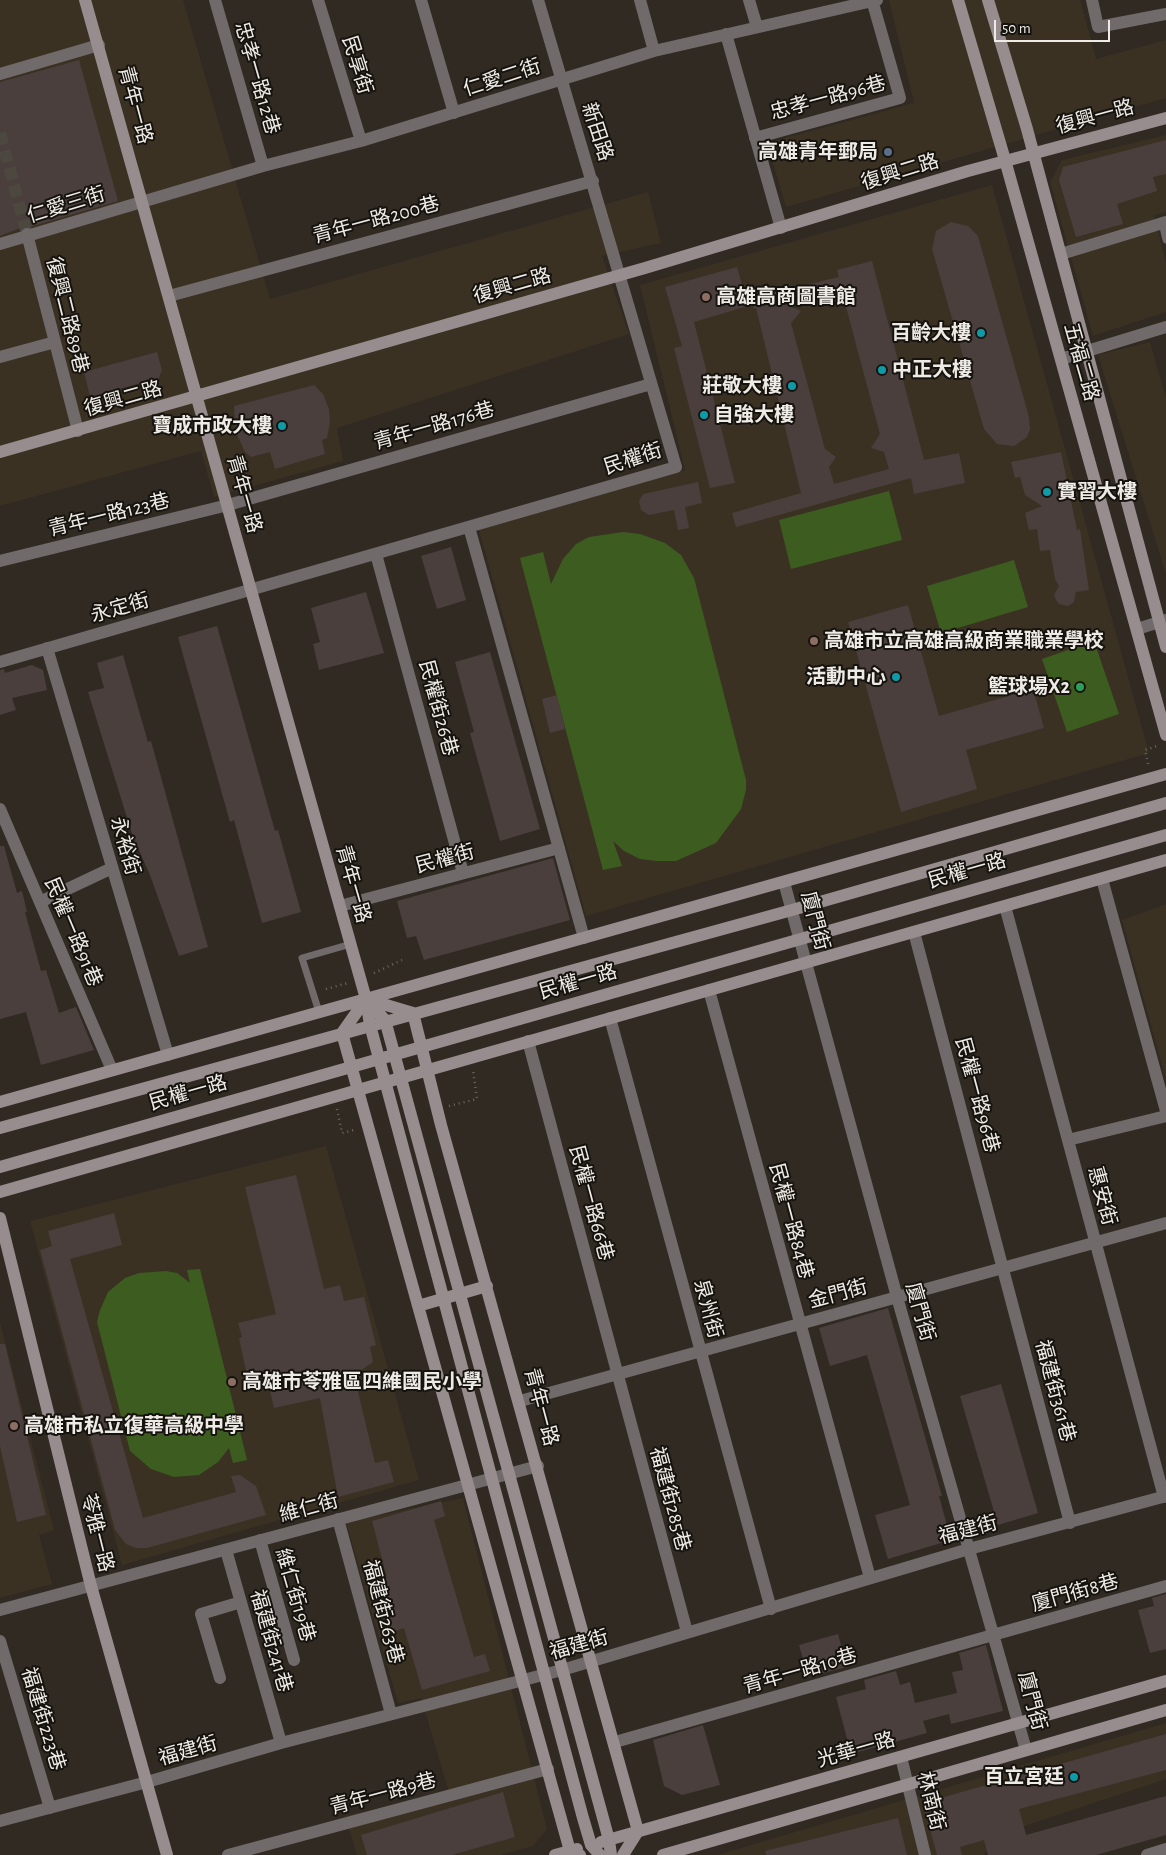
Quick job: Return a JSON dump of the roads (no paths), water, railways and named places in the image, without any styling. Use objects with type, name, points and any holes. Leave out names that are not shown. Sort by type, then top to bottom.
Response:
[{"type":"street","name":"青年一路","points":[[86,0],[351,944],[385,1082],[591,1845],[600,1855]]},
{"type":"street","name":"忠孝一路12巷","points":[[215,0],[263,166]]},
{"type":"street","name":"民享街","points":[[318,0],[361,141]]},
{"type":"street","points":[[421,0],[454,113]]},
{"type":"street","name":"新田路","points":[[538,0],[560,80],[593,181],[620,275]]},
{"type":"street","points":[[640,0],[654,51]]},
{"type":"street","points":[[749,0],[757,27]]},
{"type":"street","name":"仁愛二街","points":[[142,202],[263,166],[361,141],[654,51],[757,27],[829,5],[874,0]]},
{"type":"street","name":"忠孝一路96巷","points":[[755,138],[900,98],[874,0]]},
{"type":"street","name":"五福二路","points":[[958,0],[1005,160],[1166,735]]},
{"type":"street","name":"五福二路","points":[[988,0],[1033,153],[1086,352],[1162,621],[1166,647]]},
{"type":"street","points":[[1092,0],[1098,27],[1166,14]]},
{"type":"street","points":[[726,34],[781,228]]},
{"type":"street","points":[[0,74],[99,45]]},
{"type":"street","name":"復興一路","points":[[1033,153],[1166,118]]},
{"type":"street","name":"復興二路","points":[[0,452],[620,275],[1033,153]]},
{"type":"street","name":"青年一路200巷","points":[[169,296],[593,181]]},
{"type":"street","name":"仁愛三街","points":[[0,244],[142,202]]},
{"type":"street","points":[[1060,254],[1164,223]]},
{"type":"street","name":"復興二路89巷","points":[[28,235],[78,431]]},
{"type":"street","name":"民權街","points":[[251,590],[676,467],[620,275]]},
{"type":"street","points":[[1061,359],[1166,327]]},
{"type":"street","points":[[0,357],[55,342]]},
{"type":"street","name":"青年一路176巷","points":[[228,505],[651,384]]},
{"type":"street","name":"青年一路123巷","points":[[0,561],[228,505]]},
{"type":"street","points":[[469,527],[584,938]]},
{"type":"street","name":"民權街26巷","points":[[376,554],[464,873]]},
{"type":"street","name":"永定街","points":[[0,662],[251,590]]},
{"type":"street","points":[[1136,629],[1162,621]]},
{"type":"street","name":"永裕街","points":[[47,648],[168,1055]]},
{"type":"street","name":"民權一路","points":[[0,1102],[1166,774]]},
{"type":"street","name":"民權一路","points":[[0,1128],[385,1020],[792,910],[1166,803]]},
{"type":"street","name":"民權一路91巷","points":[[0,809],[112,1070]]},
{"type":"street","name":"民權一路","points":[[0,1167],[1166,835]]},
{"type":"street","name":"民權街","points":[[340,906],[559,848]]},
{"type":"street","points":[[0,1192],[1166,860]]},
{"type":"street","points":[[40,902],[112,868]]},
{"type":"street","points":[[1102,879],[1166,1111]]},
{"type":"street","name":"廈門街","points":[[784,882],[896,1298],[1026,1750]]},
{"type":"street","name":"惠安街","points":[[1005,906],[1165,1496]]},
{"type":"street","name":"民權一路96巷","points":[[914,932],[1004,1268]]},
{"type":"street","name":"民權一路84巷","points":[[709,990],[870,1578]]},
{"type":"street","name":"青年一路","points":[[366,999],[385,1020],[609,1840],[611,1855]]},
{"type":"street","points":[[413,1013],[366,999],[342,1033],[548,1769],[575,1853]]},
{"type":"street","name":"青年一路","points":[[413,1013],[638,1831]]},
{"type":"street","name":"泉州街","points":[[610,1018],[771,1609]]},
{"type":"street","name":"民權一路66巷","points":[[528,1042],[618,1374]]},
{"type":"street","points":[[1068,1140],[1166,1116]]},
{"type":"street","name":"苓雅一路","points":[[0,1218],[91,1586],[168,1855]]},
{"type":"street","name":"金門街","points":[[520,1401],[1166,1223]]},
{"type":"street","name":"福建街361巷","points":[[1004,1268],[1070,1523]]},
{"type":"street","points":[[418,1306],[487,1286]]},
{"type":"street","name":"福建街285巷","points":[[618,1374],[687,1632]]},
{"type":"street","name":"維仁街","points":[[0,1610],[538,1466]]},
{"type":"street","name":"福建街","points":[[0,1821],[147,1782],[281,1743],[562,1670],[969,1549],[1165,1496]]},
{"type":"street","name":"福建街263巷","points":[[338,1520],[391,1714]]},
{"type":"street","name":"維仁街19巷","points":[[260,1540],[294,1660]]},
{"type":"street","name":"福建街241巷","points":[[226,1550],[281,1743]]},
{"type":"street","name":"廈門街8巷","points":[[994,1635],[1166,1586]]},
{"type":"street","points":[[220,1678],[201,1614],[240,1602]]},
{"type":"street","name":"青年一路10巷","points":[[615,1742],[994,1635]]},
{"type":"street","name":"福建街223巷","points":[[0,1641],[50,1808]]},
{"type":"street","name":"光華一路","points":[[555,1855],[575,1853],[591,1845],[638,1831],[1166,1681]]},
{"type":"street","points":[[663,1855],[1166,1710]]},
{"type":"street","name":"林南街","points":[[901,1757],[925,1855]]},
{"type":"street","name":"青年一路9巷","points":[[228,1855],[548,1769]]},
{"type":"street","points":[[623,1855],[638,1831]]},
{"type":"street","points":[[1147,1855],[1166,1849]]},
{"type":"lane","points":[[1164,223],[1166,240]]},
{"type":"lane","points":[[319,1012],[302,958],[351,944]]},
{"type":"tunnel","points":[[0,133],[27,234]]},
{"type":"place","name":"高雄青年郵局","points":[[888,152]]},
{"type":"place","name":"高雄高商圖書館","points":[[706,297]]},
{"type":"place","name":"百齡大樓","points":[[981,333]]},
{"type":"place","name":"中正大樓","points":[[882,370]]},
{"type":"place","name":"莊敬大樓","points":[[792,386]]},
{"type":"place","name":"自強大樓","points":[[704,415]]},
{"type":"place","name":"寶成市政大樓","points":[[282,426]]},
{"type":"place","name":"實習大樓","points":[[1047,492]]},
{"type":"place","name":"高雄市立高雄高級商業職業學校","points":[[814,641]]},
{"type":"place","name":"活動中心","points":[[896,677]]},
{"type":"place","name":"籃球場X2","points":[[1080,687]]},
{"type":"place","name":"高雄市苓雅區四維國民小學","points":[[232,1382]]},
{"type":"place","name":"高雄市私立復華高級中學","points":[[14,1426]]},
{"type":"place","name":"百立宮廷","points":[[1074,1777]]}]
